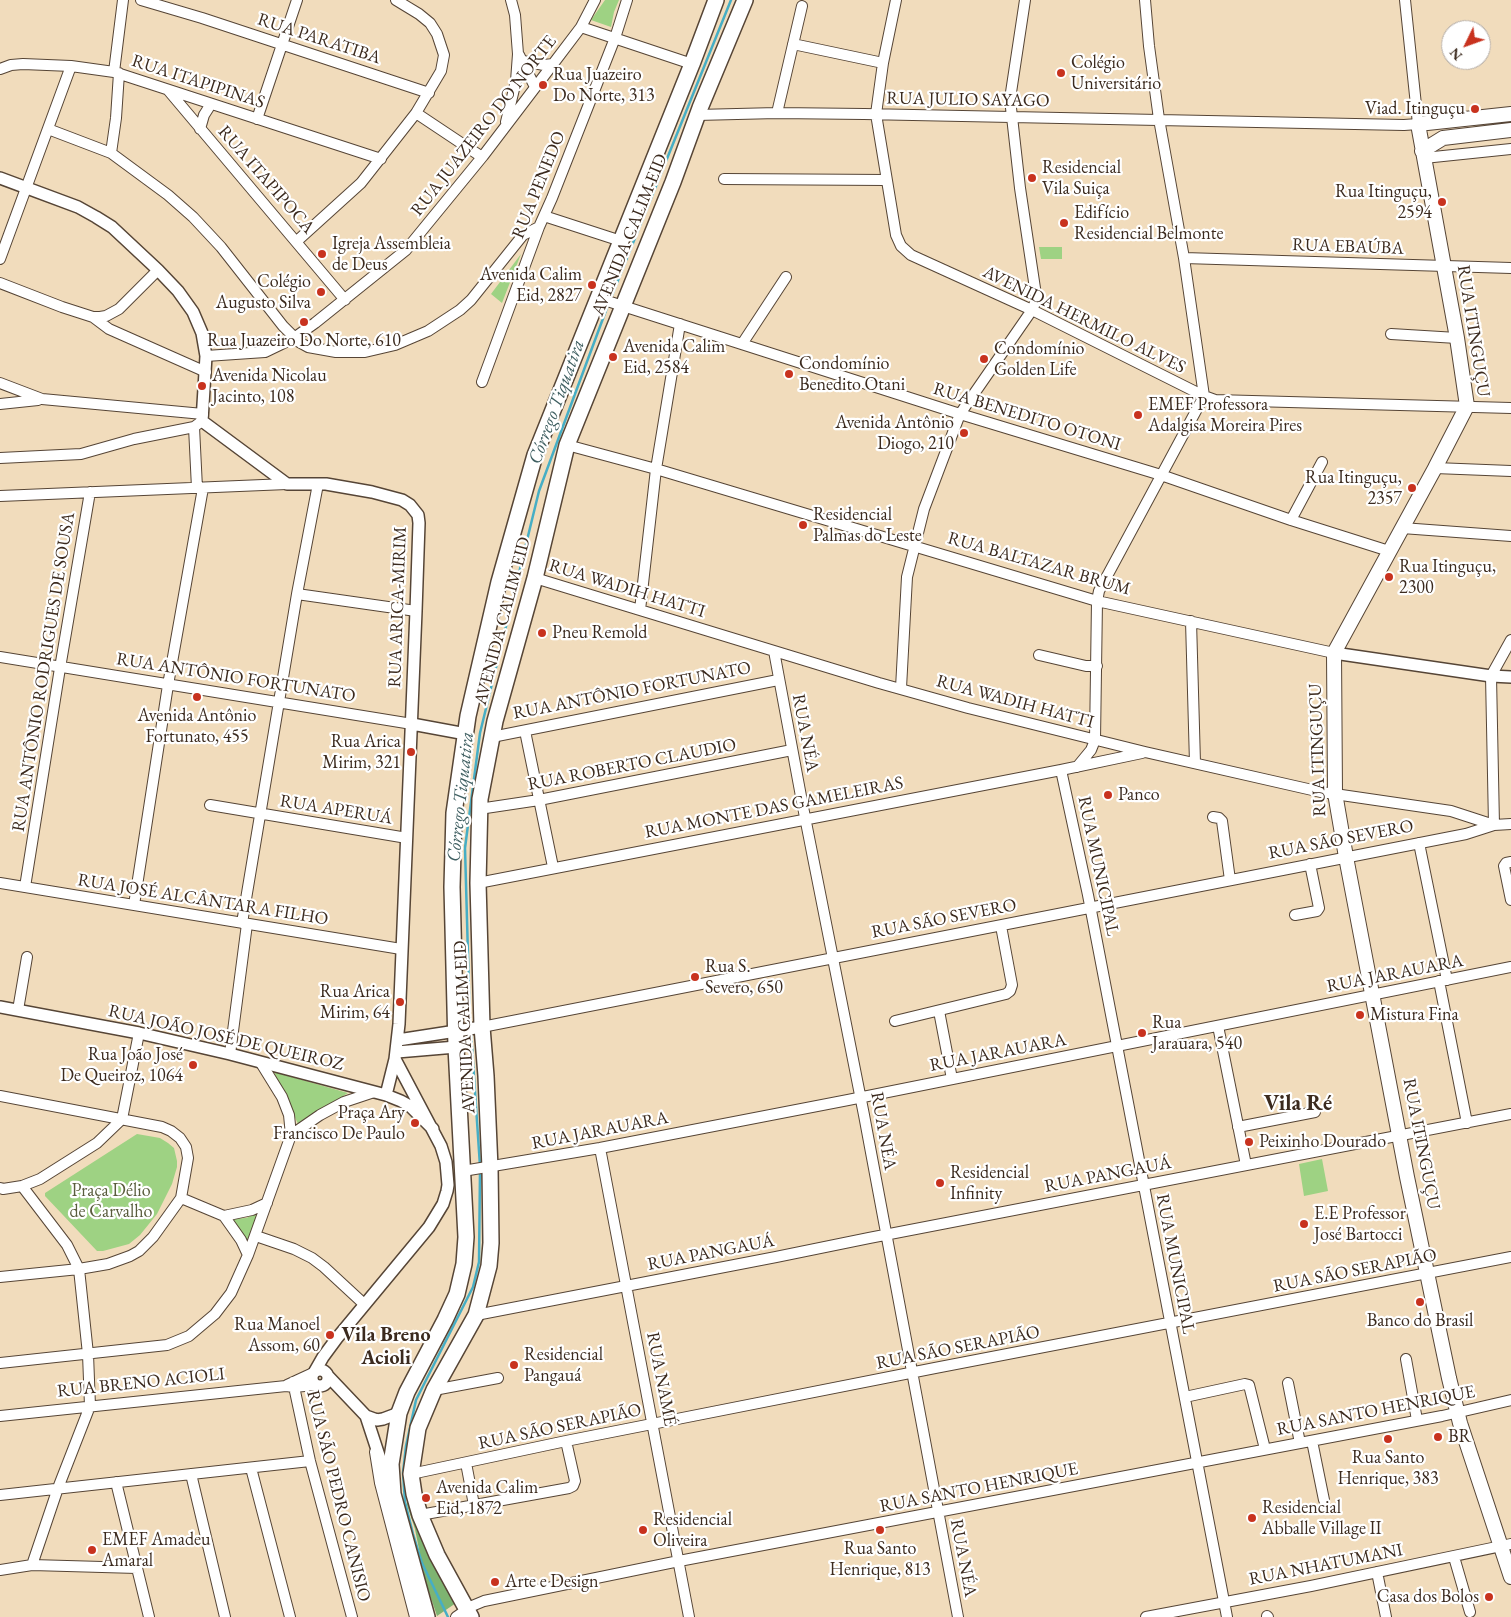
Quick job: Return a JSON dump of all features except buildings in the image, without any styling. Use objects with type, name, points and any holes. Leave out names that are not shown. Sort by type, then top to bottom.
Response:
[{"type":"main road","name":"AVENIDA CALIM EID","points":[[464,1614],[420,1515],[414,1494],[412,1474],[418,1428],[434,1390],[476,1315],[489,1266],[491,1243],[486,1076],[470,1029],[452,856],[454,813],[466,734],[498,582],[535,455],[601,299],[621,241],[716,0]]},
{"type":"main road","name":"AVENIDA CALIM EID","points":[[427,1617],[393,1494],[392,1454],[399,1413],[407,1392],[445,1320],[461,1281],[466,1237],[456,1047],[470,1029],[478,883],[479,809],[492,737],[535,578],[567,446],[618,304],[673,182],[697,115],[745,0]]},
{"type":"main road","points":[[1418,124],[1511,114]]},
{"type":"main road","name":"RUA ITINGUÇU","points":[[1418,124],[1457,338],[1467,406],[1334,652],[1335,793],[1400,1135],[1449,1378],[1458,1412],[1506,1546],[1511,1577]]},
{"type":"main road","points":[[1423,154],[1443,138],[1511,130]]},
{"type":"street","points":[[111,154],[116,118],[116,72],[124,0]]},
{"type":"street","name":"RUA PARATIBA","points":[[141,0],[429,93]]},
{"type":"street","points":[[257,119],[284,45],[297,0]]},
{"type":"street","points":[[296,241],[361,183],[381,160],[416,113],[441,71],[444,55],[437,34],[430,23],[396,0]]},
{"type":"street","points":[[511,0],[521,58],[535,87]]},
{"type":"street","name":"RUA JUAZEIRO DO NORTE","points":[[206,356],[265,352],[294,338],[345,300],[406,250],[482,157],[554,64],[581,27],[595,0]]},
{"type":"street","name":"RUA PENEDO","points":[[482,382],[539,227],[614,38],[627,0]]},
{"type":"street","name":"AVENIDA HERMILO ALVES","points":[[896,0],[876,114],[896,235],[904,249],[920,259],[1032,310],[1215,400],[1511,408]]},
{"type":"street","points":[[901,688],[907,577],[924,509],[960,414],[1032,310],[1036,295],[1010,99],[1025,0]]},
{"type":"street","points":[[1077,767],[1092,750],[1095,740],[1097,601],[1100,586],[1204,396],[1184,258],[1148,46],[1145,0]]},
{"type":"street","name":"RUA ITINGUÇU","points":[[1405,0],[1418,124]]},
{"type":"street","points":[[777,114],[802,6]]},
{"type":"street","points":[[581,27],[692,64]]},
{"type":"street","points":[[793,44],[884,63]]},
{"type":"street","points":[[521,58],[544,65],[554,64]]},
{"type":"street","points":[[503,129],[521,58]]},
{"type":"street","name":"RUA ITAPIPINAS","points":[[0,69],[11,65],[23,64],[71,66],[116,72],[381,160]]},
{"type":"street","points":[[0,259],[71,66]]},
{"type":"street","points":[[516,81],[528,97]]},
{"type":"street","name":"RUA ITAPIPOCA","points":[[168,89],[345,300]]},
{"type":"street","name":"RUA ITAPIPOCA","points":[[200,128],[207,110],[212,104]]},
{"type":"street","points":[[416,113],[482,157]]},
{"type":"street","name":"RUA JULIO SAYAGO","points":[[697,115],[876,114],[1418,124]]},
{"type":"street","points":[[48,129],[111,154],[151,182],[193,217],[232,259],[283,326],[294,338],[308,347],[336,352],[365,352],[411,340],[428,332],[471,300],[523,235],[539,227]]},
{"type":"street","points":[[1423,154],[1511,149]]},
{"type":"street","points":[[0,178],[78,207],[112,228],[178,291],[193,312],[202,333],[206,356],[206,372],[200,421],[200,488],[134,905]]},
{"type":"street","points":[[724,179],[886,180]]},
{"type":"street","points":[[544,216],[621,241]]},
{"type":"street","name":"RUA EBAÚBA","points":[[1184,258],[1511,268]]},
{"type":"street","points":[[93,317],[106,316],[119,309],[158,270]]},
{"type":"street","points":[[742,344],[786,277]]},
{"type":"street","points":[[0,283],[93,317],[109,329],[206,372]]},
{"type":"street","name":"RUA BENEDITO OTONI","points":[[601,299],[960,414],[1161,475],[1389,551]]},
{"type":"street","points":[[640,610],[656,469],[680,324]]},
{"type":"street","points":[[1390,334],[1457,338]]},
{"type":"street","points":[[0,383],[42,399],[200,421],[287,484]]},
{"type":"street","points":[[0,404],[42,399]]},
{"type":"street","points":[[0,458],[70,455],[200,421]]},
{"type":"street","name":"RUA BALTAZAR BRUM","points":[[567,446],[656,469],[1097,601],[1334,652],[1491,676],[1511,677]]},
{"type":"street","points":[[1292,520],[1322,462]]},
{"type":"street","points":[[1435,468],[1511,471]]},
{"type":"street","points":[[230,1054],[244,923],[260,814],[297,594],[318,484]]},
{"type":"street","name":"RUA ARICA-MIRIM","points":[[0,496],[318,484],[380,494],[402,500],[415,510],[419,523],[397,1050],[386,1095]]},
{"type":"street","name":"RUA ANTÔNIO RODRIGUES DE SOUSA","points":[[25,887],[90,492]]},
{"type":"street","points":[[1402,528],[1511,536]]},
{"type":"street","name":"RUA WADIH HATTI","points":[[535,578],[968,708],[1145,752],[1321,792],[1451,811],[1494,825]]},
{"type":"street","points":[[297,594],[416,611]]},
{"type":"street","points":[[1191,621],[1195,763]]},
{"type":"street","points":[[1511,640],[1491,676],[1494,825],[1511,824]]},
{"type":"street","name":"RUA NÉA","points":[[774,651],[958,1617]]},
{"type":"street","points":[[1039,655],[1086,666],[1097,666]]},
{"type":"street","name":"RUA ANTÔNIO FORTUNATO","points":[[0,657],[466,734]]},
{"type":"street","name":"RUA ANTÔNIO FORTUNATO","points":[[492,737],[778,680]]},
{"type":"street","points":[[525,731],[553,867]]},
{"type":"street","name":"RUA ROBERTO CLAUDIO","points":[[479,809],[540,800],[792,750]]},
{"type":"street","name":"RUA MONTE DAS GAMELEIRAS","points":[[478,883],[1077,767],[1145,752]]},
{"type":"street","name":"RUA MUNICIPAL","points":[[1061,770],[1090,908],[1227,1617]]},
{"type":"street","name":"RUA APERUÁ","points":[[210,806],[407,838]]},
{"type":"street","points":[[1212,817],[1219,818],[1222,821],[1230,880]]},
{"type":"street","name":"RUA SÃO SEVERO","points":[[397,1050],[470,1029],[1466,834],[1494,825]]},
{"type":"street","points":[[1419,843],[1467,1122]]},
{"type":"street","points":[[1508,863],[1511,900]]},
{"type":"street","points":[[1295,915],[1317,911],[1319,908],[1310,864]]},
{"type":"street","name":"RUA JOSÉ ALCÂNTARA FILHO","points":[[0,883],[401,949]]},
{"type":"street","points":[[894,1021],[1000,997],[1010,991],[1012,985],[1000,926]]},
{"type":"street","points":[[18,1010],[27,957]]},
{"type":"street","name":"RUA JARAUARA","points":[[463,1171],[490,1168],[600,1148],[1511,967]]},
{"type":"street","name":"RUA JOÃO JOSÉ DE QUEIROZ","points":[[0,1007],[139,1033],[230,1054],[386,1095],[410,1106],[433,1129]]},
{"type":"street","points":[[939,1011],[952,1079]]},
{"type":"street","points":[[1218,1026],[1246,1165]]},
{"type":"street","points":[[1,1189],[22,1186],[40,1179],[81,1154],[110,1132],[122,1119],[139,1033]]},
{"type":"street","points":[[399,1413],[377,1420],[366,1416],[346,1396],[320,1378],[329,1350],[364,1304],[417,1244],[443,1204],[448,1185],[446,1162],[441,1146],[397,1050],[456,1047]]},
{"type":"street","points":[[0,1364],[167,1345],[189,1336],[225,1302],[236,1283],[256,1236],[291,1135],[288,1115],[282,1096],[262,1063]]},
{"type":"street","points":[[291,1135],[320,1115],[344,1102],[374,1092]]},
{"type":"street","points":[[0,1096],[162,1127],[180,1138],[186,1147],[188,1158],[180,1198],[153,1237],[139,1250],[118,1261],[79,1269],[0,1277]]},
{"type":"street","points":[[1238,1127],[1315,1112]]},
{"type":"street","name":"RUA PANGAUÁ","points":[[476,1315],[885,1234],[1144,1186],[1511,1114]]},
{"type":"street","name":"RUA NAMÉ","points":[[600,1148],[689,1617]]},
{"type":"street","points":[[22,1186],[67,1245],[79,1269],[88,1354],[90,1406],[58,1488],[32,1565]]},
{"type":"street","points":[[180,1198],[224,1216],[241,1240],[248,1255]]},
{"type":"street","points":[[224,1216],[244,1212],[267,1203]]},
{"type":"street","points":[[256,1236],[312,1258],[364,1304]]},
{"type":"street","name":"RUA SÃO SERAPIÃO","points":[[412,1474],[652,1424],[1511,1257]]},
{"type":"street","points":[[1406,1359],[1417,1420]]},
{"type":"street","name":"RUA BRENO ACIOLI","points":[[0,1416],[291,1385],[320,1378]]},
{"type":"street","points":[[434,1390],[498,1378]]},
{"type":"street","points":[[1288,1383],[1300,1443]]},
{"type":"street","points":[[1185,1397],[1245,1384],[1249,1385],[1265,1450]]},
{"type":"street","name":"RUA SÃO PEDRO CANISIO","points":[[291,1385],[352,1617]]},
{"type":"street","name":"RUA SANTO HENRIQUE","points":[[464,1614],[484,1601],[1312,1441],[1511,1400]]},
{"type":"street","points":[[366,1416],[384,1473],[393,1494]]},
{"type":"street","points":[[375,1441],[375,1459],[378,1474],[415,1617]]},
{"type":"street","points":[[420,1515],[573,1486],[575,1481],[566,1441]]},
{"type":"street","points":[[1312,1441],[1324,1500]]},
{"type":"street","points":[[0,1495],[310,1461]]},
{"type":"street","points":[[466,1463],[474,1505]]},
{"type":"street","points":[[251,1468],[290,1617]]},
{"type":"street","points":[[191,1474],[225,1617]]},
{"type":"street","points":[[116,1482],[149,1617]]},
{"type":"street","name":"RUA NHATUMANI","points":[[1146,1617],[1506,1546]]},
{"type":"street","points":[[1454,1557],[1470,1612]]},
{"type":"street","points":[[0,1570],[32,1565],[137,1568]]},
{"type":"street","points":[[1376,1572],[1386,1617]]},
{"type":"green space","points":[[605,0],[619,0],[611,27],[591,20]]},
{"type":"green space","points":[[1039,247],[1062,247],[1062,259],[1041,259]]},
{"type":"green space","points":[[521,254],[502,303],[491,294]]},
{"type":"green space","name":"Praça Ary Francisco De Paulo","points":[[274,1072],[348,1093],[298,1124]]},
{"type":"green space","name":"Praça Délio de Carvalho","points":[[137,1134],[160,1138],[174,1148],[177,1167],[172,1184],[157,1214],[140,1235],[129,1244],[97,1251],[45,1196],[45,1193]]},
{"type":"green space","points":[[1322,1159],[1328,1191],[1304,1196],[1299,1164]]},
{"type":"green space","points":[[263,1211],[248,1249],[228,1219],[246,1218]]},
{"type":"green space","points":[[406,1470],[456,1603],[437,1616],[425,1580],[415,1529],[407,1505]]},
{"type":"waterway","name":"Córrego Tiquatira","points":[[610,300],[731,0]]},
{"type":"waterway","name":"Córrego Tiquatira","points":[[470,1027],[465,848],[480,733],[539,491],[608,305]]},
{"type":"waterway","name":"Córrego Tiquatira","points":[[471,1032],[480,1166]]},
{"type":"waterway","name":"Córrego Tiquatira","points":[[448,1617],[422,1563],[405,1502],[403,1473],[406,1446],[416,1400],[473,1287],[479,1262],[480,1172]]},
{"type":"place","name":"Colégio Universitário","points":[[1061,73]]},
{"type":"place","name":"Rua Juazeiro Do Norte, 313","points":[[543,85]]},
{"type":"place","name":"Viad. Itinguçu","points":[[1475,109]]},
{"type":"place","name":"Residencial Vila Suiça","points":[[1032,178]]},
{"type":"place","name":"Rua Itinguçu, 2594","points":[[1442,202]]},
{"type":"place","name":"Edifício Residencial Belmonte","points":[[1064,223]]},
{"type":"place","name":"Igreja Assembleia de Deus","points":[[322,254]]},
{"type":"place","name":"Avenida Calim Eid, 2827","points":[[592,285]]},
{"type":"place","name":"Colégio Augusto Silva","points":[[321,292]]},
{"type":"place","name":"Rua Juazeiro Do Norte, 610","points":[[304,322]]},
{"type":"place","name":"Avenida Calim Eid, 2584","points":[[613,357]]},
{"type":"place","name":"Condomínio Golden Life","points":[[984,359]]},
{"type":"place","name":"Condomínio Benedito Otani","points":[[789,374]]},
{"type":"place","name":"Avenida Nicolau Jacinto, 108","points":[[202,386]]},
{"type":"place","name":"EMEF Professora Adalgisa Moreira Pires","points":[[1138,415]]},
{"type":"place","name":"Avenida Antônio Diogo, 210","points":[[964,433]]},
{"type":"place","name":"Rua Itinguçu, 2357","points":[[1412,488]]},
{"type":"place","name":"Residencial Palmas do Leste","points":[[803,525]]},
{"type":"place","name":"Rua Itinguçu, 2300","points":[[1389,577]]},
{"type":"place","name":"Pneu Remold","points":[[542,633]]},
{"type":"place","name":"Avenida Antônio Fortunato, 455","points":[[197,697]]},
{"type":"place","name":"Rua Arica Mirim, 321","points":[[411,752]]},
{"type":"place","name":"Panco","points":[[1108,795]]},
{"type":"place","name":"Rua S. Severo, 650","points":[[695,977]]},
{"type":"place","name":"Rua Arica Mirim, 64","points":[[400,1002]]},
{"type":"place","name":"Mistura Fina","points":[[1360,1015]]},
{"type":"place","name":"Rua Jarauara, 540","points":[[1142,1033]]},
{"type":"place","name":"Rua João José De Queiroz, 1064","points":[[193,1065]]},
{"type":"place","name":"Praça Ary Francisco De Paulo","points":[[415,1123]]},
{"type":"place","name":"Peixinho Dourado","points":[[1249,1142]]},
{"type":"place","name":"Residencial Infinity","points":[[940,1183]]},
{"type":"place","name":"E.E Professor José Bartocci","points":[[1304,1224]]},
{"type":"place","name":"Banco do Brasil","points":[[1420,1302]]},
{"type":"place","name":"Rua Manoel Assom, 60","points":[[330,1335]]},
{"type":"place","name":"Residencial Pangauá","points":[[514,1365]]},
{"type":"place","name":"BR","points":[[1438,1437]]},
{"type":"place","name":"Rua Santo Henrique, 383","points":[[1388,1439]]},
{"type":"place","name":"Avenida Calim Eid, 1872","points":[[426,1498]]},
{"type":"place","name":"Residencial Abballe Village II","points":[[1252,1518]]},
{"type":"place","name":"Residencial Oliveira","points":[[643,1530]]},
{"type":"place","name":"Rua Santo Henrique, 813","points":[[880,1530]]},
{"type":"place","name":"EMEF Amadeu Amaral","points":[[92,1550]]},
{"type":"place","name":"Arte e Design","points":[[495,1582]]},
{"type":"place","name":"Casa dos Bolos","points":[[1489,1597]]},
{"type":"district","name":"Vila Ré","points":[[1298,1104]]},
{"type":"district","name":"Vila Breno Acioli","points":[[386,1348]]}]
